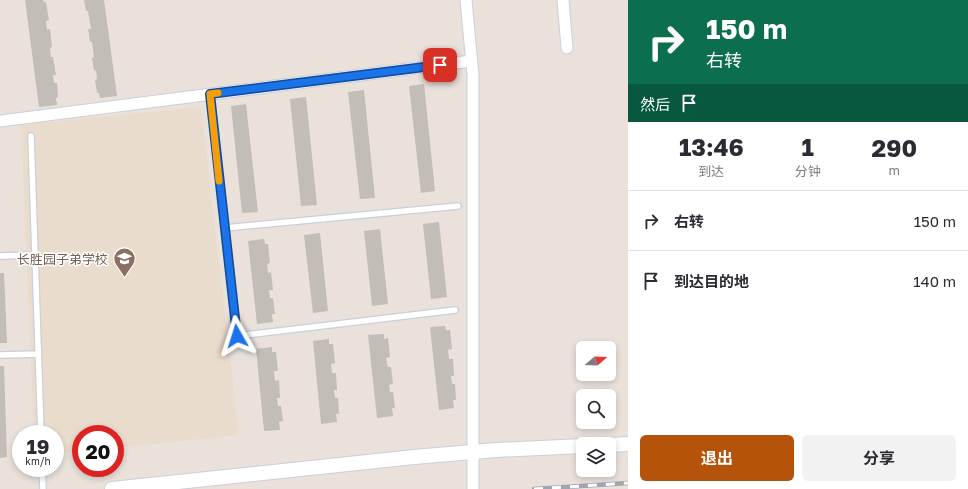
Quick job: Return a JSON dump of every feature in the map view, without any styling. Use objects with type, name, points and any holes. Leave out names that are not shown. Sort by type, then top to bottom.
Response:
[{"type":"street","points":[[466,0],[472,75],[473,489]]},
{"type":"street","points":[[563,0],[567,48]]},
{"type":"street","points":[[0,121],[471,61]]},
{"type":"street","points":[[616,445],[628,444]]},
{"type":"street","points":[[112,489],[406,458],[496,450],[576,446]]},
{"type":"lane","points":[[210,94],[237,336],[454,310]]},
{"type":"lane","points":[[31,136],[41,425]]},
{"type":"lane","points":[[225,228],[458,206]]},
{"type":"lane","points":[[0,256],[35,255]]},
{"type":"lane","points":[[0,355],[38,354]]},
{"type":"lane","points":[[42,477],[43,489]]},
{"type":"shaded area","name":"长胜园子弟学校","points":[[201,107],[239,435],[124,447],[124,425],[72,425],[72,452],[64,453],[64,425],[34,425],[21,125]]},
{"type":"building","points":[[25,0],[43,0],[46,2],[49,20],[46,21],[47,30],[50,29],[52,47],[50,48],[51,57],[53,57],[56,75],[53,75],[54,83],[57,83],[57,105],[39,107]]},
{"type":"building","points":[[84,0],[104,0],[117,96],[100,98],[99,93],[97,93],[95,80],[97,79],[96,70],[94,71],[92,42],[90,42],[88,29],[91,29],[88,11],[86,11]]},
{"type":"building","points":[[424,84],[435,191],[421,193],[409,86]]},
{"type":"building","points":[[364,90],[375,198],[360,199],[348,92]]},
{"type":"building","points":[[306,97],[317,205],[301,206],[290,99]]},
{"type":"building","points":[[246,104],[258,212],[242,213],[231,106]]},
{"type":"building","points":[[439,222],[447,297],[431,299],[423,224]]},
{"type":"building","points":[[380,229],[388,304],[372,306],[364,231]]},
{"type":"building","points":[[320,233],[328,311],[313,313],[304,235]]},
{"type":"building","points":[[264,239],[265,244],[268,244],[270,263],[267,264],[268,273],[271,272],[273,290],[269,290],[270,298],[273,298],[275,314],[272,314],[273,322],[257,324],[248,241]]},
{"type":"building","points":[[0,273],[4,273],[7,343],[0,343]]},
{"type":"building","points":[[445,326],[446,330],[450,330],[452,349],[448,350],[449,359],[453,359],[454,376],[451,376],[452,384],[455,384],[456,400],[453,400],[454,408],[439,410],[430,327]]},
{"type":"building","points":[[384,334],[384,339],[388,338],[390,357],[386,358],[388,367],[391,367],[393,384],[389,385],[390,392],[393,392],[395,408],[392,408],[393,416],[377,418],[368,335]]},
{"type":"building","points":[[329,339],[329,344],[333,344],[335,363],[331,364],[332,373],[336,373],[337,390],[334,390],[335,398],[338,398],[339,414],[336,414],[337,422],[321,424],[313,341]]},
{"type":"building","points":[[272,347],[272,352],[276,352],[278,371],[274,371],[275,381],[279,380],[280,398],[277,398],[278,406],[281,406],[283,421],[279,422],[280,430],[264,431],[256,349]]},
{"type":"building","points":[[0,366],[4,366],[7,457],[0,458]]},
{"type":"railway","points":[[534,489],[628,483]]},
{"type":"slow traffic","points":[[218,93],[210,94],[219,181]]},
{"type":"place","name":"长胜园子弟学校","points":[[124,278]]},
{"type":"route","points":[[237,336],[210,94],[440,65]]}]
